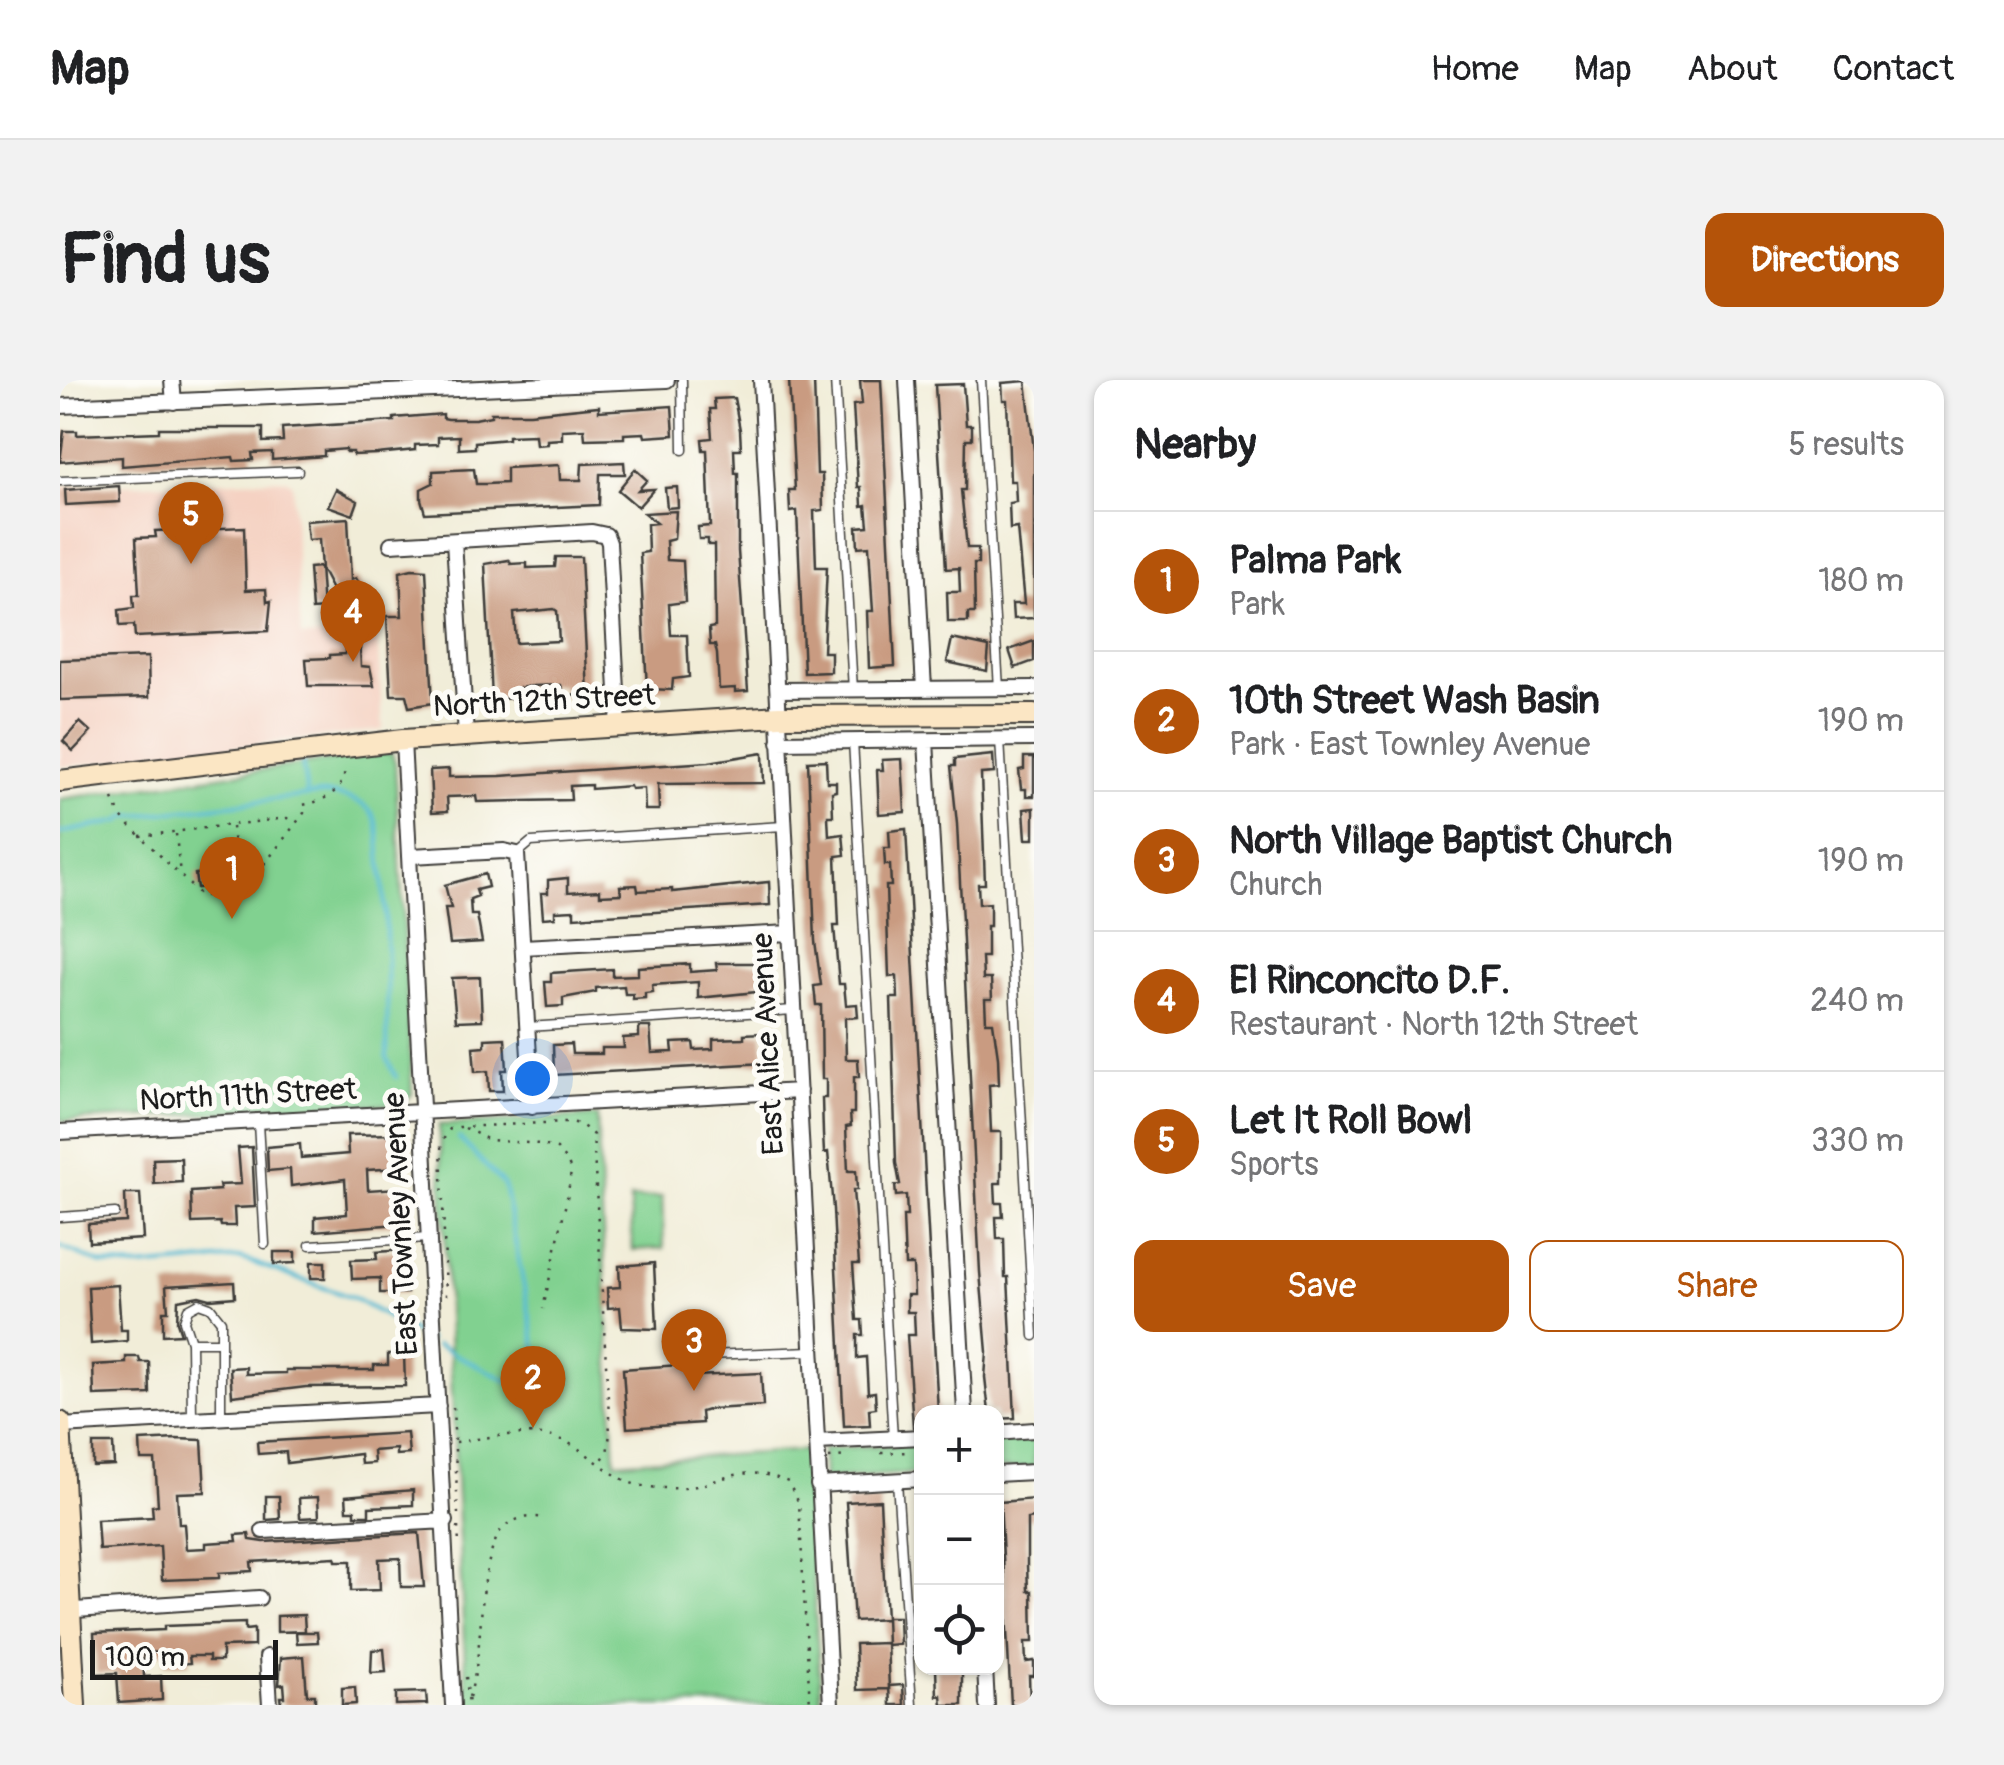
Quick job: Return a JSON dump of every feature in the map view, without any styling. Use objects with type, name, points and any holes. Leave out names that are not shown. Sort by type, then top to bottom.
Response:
[{"type":"street","points":[[172,380],[174,402]]},
{"type":"street","points":[[60,406],[174,402],[319,387],[668,380]]},
{"type":"street","name":"East Alice Avenue","points":[[761,380],[831,1705]]},
{"type":"street","points":[[907,380],[924,689]]},
{"type":"street","points":[[391,544],[592,532],[606,535],[610,543],[619,727]]},
{"type":"street","points":[[454,541],[466,736]]},
{"type":"street","points":[[778,690],[1034,688]]},
{"type":"street","name":"North 12th Street","points":[[60,781],[403,740],[778,716],[1034,715]]},
{"type":"street","points":[[779,742],[1034,739]]},
{"type":"street","name":"East Townley Avenue","points":[[403,740],[429,1238],[443,1400],[453,1705]]},
{"type":"street","points":[[926,741],[965,1405]]},
{"type":"street","points":[[411,856],[504,851],[517,854],[532,1107]]},
{"type":"street","points":[[523,947],[790,933]]},
{"type":"street","name":"North 11th Street","points":[[60,1132],[798,1091]]},
{"type":"street","points":[[74,1705],[65,1611],[60,1425],[443,1400]]},
{"type":"street","points":[[1004,1432],[1034,1430]]},
{"type":"street","points":[[817,1442],[914,1438]]},
{"type":"street","points":[[1004,1474],[1034,1472]]},
{"type":"street","points":[[818,1485],[914,1480]]},
{"type":"street","points":[[263,1530],[446,1521]]},
{"type":"street","points":[[65,1611],[260,1598]]},
{"type":"street","points":[[266,1658],[270,1705]]},
{"type":"street","points":[[985,1675],[987,1705]]},
{"type":"lane","points":[[682,380],[683,450]]},
{"type":"lane","points":[[836,380],[852,690]]},
{"type":"lane","points":[[982,380],[999,689]]},
{"type":"lane","points":[[60,481],[298,470]]},
{"type":"lane","points":[[1000,739],[1034,1336]]},
{"type":"lane","points":[[853,741],[892,1439]]},
{"type":"lane","points":[[517,854],[531,842],[784,826]]},
{"type":"lane","points":[[527,1027],[794,1010]]},
{"type":"lane","points":[[258,1123],[265,1244]]},
{"type":"lane","points":[[60,1217],[115,1213]]},
{"type":"lane","points":[[310,1245],[429,1238]]},
{"type":"lane","points":[[192,1418],[190,1342],[185,1314],[190,1306],[199,1304],[220,1316],[221,1417]]},
{"type":"lane","points":[[190,1342],[219,1342]]},
{"type":"lane","points":[[706,1355],[812,1351]]},
{"type":"lane","points":[[897,1481],[912,1705]]},
{"type":"path","points":[[114,799],[120,816],[201,896],[242,893],[304,813],[302,805],[316,803],[340,788],[345,770]]},
{"type":"path","points":[[139,836],[288,818],[294,824]]},
{"type":"path","points":[[231,825],[238,882],[247,887]]},
{"type":"path","points":[[176,832],[180,876]]},
{"type":"path","points":[[444,1304],[447,1290],[441,1143],[446,1133],[458,1126],[577,1122],[592,1135],[610,1434],[607,1453],[600,1462]]},
{"type":"path","points":[[458,1126],[488,1140],[557,1149],[568,1163],[568,1193],[543,1310]]},
{"type":"path","points":[[439,1128],[446,1133]]},
{"type":"path","points":[[443,1400],[453,1408],[459,1550]]},
{"type":"path","points":[[456,1442],[542,1434],[560,1438],[636,1485],[671,1489],[754,1471],[788,1482],[799,1503],[810,1705]]},
{"type":"path","points":[[468,1698],[479,1654],[489,1563],[498,1533],[520,1518],[546,1518]]},
{"type":"path","points":[[465,1672],[468,1705]]},
{"type":"shaded area","points":[[287,479],[292,483],[301,637],[377,634],[383,730],[60,767],[60,487]]},
{"type":"green space","points":[[392,754],[395,762],[412,1094],[403,1104],[63,1121],[60,799]]},
{"type":"green space","points":[[597,1116],[615,1462],[806,1450],[821,1705],[467,1705],[439,1125]]},
{"type":"green space","points":[[662,1197],[664,1248],[633,1250],[630,1199]]},
{"type":"green space","points":[[1034,1436],[1034,1467],[1004,1469],[1004,1438]]},
{"type":"green space","points":[[914,1443],[914,1473],[824,1479],[822,1449]]},
{"type":"building","points":[[789,380],[814,380],[817,474],[822,474],[823,510],[814,511],[816,567],[827,567],[823,652],[831,652],[831,672],[804,673],[797,511],[790,512],[789,490],[795,490]]},
{"type":"building","points":[[860,380],[881,380],[895,666],[869,668],[867,611],[873,611],[869,546],[858,547],[857,527],[868,526],[866,505],[862,506],[858,487],[853,405],[862,404]]},
{"type":"building","points":[[1026,381],[1034,451],[1034,618],[1013,619],[1012,604],[1024,604],[1017,528],[1010,529],[1009,503],[1016,502],[1015,481],[1010,481],[1007,400],[1003,400],[1002,383]]},
{"type":"building","points":[[963,384],[966,425],[972,425],[972,439],[966,439],[965,490],[961,490],[967,548],[978,548],[978,564],[974,564],[975,613],[968,613],[968,622],[948,622],[947,592],[960,592],[959,568],[946,569],[935,385]]},
{"type":"building","points":[[734,398],[741,449],[734,449],[748,691],[735,692],[735,688],[719,689],[717,654],[715,645],[710,645],[709,628],[715,627],[714,545],[708,545],[708,539],[699,539],[698,527],[710,526],[707,450],[703,450],[702,439],[712,438],[710,409],[715,409],[714,399]]},
{"type":"building","points":[[599,406],[599,411],[672,406],[674,435],[645,437],[644,433],[585,439],[584,429],[562,430],[562,439],[536,445],[535,435],[508,436],[475,442],[475,448],[459,449],[459,436],[438,437],[438,444],[415,445],[415,450],[377,454],[353,455],[346,449],[324,451],[324,456],[272,460],[272,452],[252,453],[253,460],[234,461],[233,457],[122,466],[122,457],[60,462],[64,431],[77,431],[77,435],[159,432],[159,428],[263,428],[263,442],[283,441],[282,428],[443,414],[448,419],[475,419],[491,413]]},
{"type":"building","points":[[624,462],[625,474],[600,474],[599,505],[425,513],[421,499],[421,489],[433,483],[433,471],[474,469],[476,484],[486,484],[506,483],[506,468],[559,465],[560,480],[581,480],[582,464]]},
{"type":"building","points":[[635,469],[647,480],[638,490],[654,489],[638,507],[618,490]]},
{"type":"building","points":[[119,486],[120,502],[66,505],[65,490]]},
{"type":"building","points":[[677,487],[678,507],[667,508],[665,488]]},
{"type":"building","points":[[336,489],[358,501],[353,515],[328,506]]},
{"type":"building","points":[[676,511],[674,539],[666,541],[667,560],[683,561],[685,602],[669,604],[671,635],[687,635],[689,677],[673,679],[672,690],[647,689],[640,553],[648,552],[647,524],[656,523],[644,513]]},
{"type":"building","points":[[348,518],[351,580],[356,578],[364,592],[340,605],[321,569],[319,539],[308,540],[306,521]]},
{"type":"building","points":[[244,527],[246,590],[266,589],[267,602],[271,601],[268,631],[135,637],[134,625],[120,626],[119,610],[134,608],[133,595],[139,595],[136,538],[156,537],[155,531]]},
{"type":"building","points":[[556,557],[581,557],[588,693],[564,697],[561,685],[533,686],[518,688],[517,699],[492,698],[485,564],[509,560],[511,564],[527,563],[527,568],[555,567]],"holes":[[[557,611],[559,641],[516,643],[514,613]]]},
{"type":"building","points":[[320,567],[323,609],[312,610],[309,568]]},
{"type":"building","points":[[426,570],[433,703],[409,707],[406,695],[391,695],[387,616],[402,616],[400,572]]},
{"type":"building","points":[[363,611],[364,623],[344,623],[344,612]]},
{"type":"building","points":[[952,639],[989,647],[987,671],[947,662]]},
{"type":"building","points":[[1034,641],[1034,661],[1015,668],[1009,650]]},
{"type":"building","points":[[360,647],[361,666],[370,667],[374,686],[308,686],[306,659],[330,658],[345,654],[345,648]]},
{"type":"building","points":[[148,657],[149,697],[60,700],[60,660]]},
{"type":"building","points":[[80,722],[91,732],[73,751],[63,741]]},
{"type":"building","points":[[763,753],[764,783],[658,784],[659,810],[645,810],[644,788],[591,789],[591,785],[570,786],[571,800],[477,802],[476,796],[447,797],[448,811],[432,812],[430,770],[449,769],[449,777],[500,776],[709,762]]},
{"type":"building","points":[[993,755],[994,773],[981,774],[985,884],[978,884],[979,904],[990,903],[987,957],[982,957],[983,979],[991,979],[992,999],[985,999],[986,1022],[993,1022],[998,1057],[999,1084],[989,1085],[991,1132],[1001,1132],[1001,1183],[995,1183],[996,1203],[1002,1203],[1003,1217],[996,1217],[997,1239],[1004,1239],[1008,1277],[1015,1418],[1004,1419],[1004,1405],[988,1405],[985,1377],[987,1352],[951,766],[955,766],[955,759]]},
{"type":"building","points":[[1024,757],[1034,757],[1034,796],[1026,796],[1026,789],[1021,789],[1019,770],[1024,769]]},
{"type":"building","points":[[902,759],[905,812],[879,814],[877,770],[883,770],[882,760]]},
{"type":"building","points":[[826,760],[827,782],[836,782],[836,791],[832,792],[833,816],[828,816],[829,836],[843,834],[845,855],[836,856],[839,926],[834,926],[839,984],[844,984],[846,1005],[857,1004],[858,1017],[845,1018],[846,1059],[858,1059],[859,1077],[854,1077],[854,1113],[850,1113],[851,1126],[846,1127],[848,1171],[856,1171],[857,1190],[853,1190],[859,1264],[853,1264],[857,1320],[862,1320],[863,1335],[857,1335],[857,1358],[866,1357],[868,1393],[875,1392],[876,1408],[869,1409],[870,1425],[844,1426],[833,1209],[828,1152],[824,1153],[822,1098],[826,1098],[826,1079],[822,1079],[821,1005],[816,1005],[814,986],[821,985],[815,941],[808,761]]},
{"type":"building","points":[[1034,808],[1034,839],[1026,839],[1024,809]]},
{"type":"building","points":[[906,829],[938,1405],[914,1405],[913,1427],[907,1335],[915,1335],[914,1312],[907,1312],[907,1295],[914,1295],[913,1265],[905,1265],[906,1195],[896,1196],[895,1185],[900,1184],[891,998],[898,998],[897,976],[889,977],[886,886],[891,886],[884,848],[890,848],[889,831]]},
{"type":"building","points":[[232,869],[234,883],[197,888],[195,874]]},
{"type":"building","points":[[485,874],[488,887],[476,890],[478,896],[470,899],[471,915],[477,915],[482,942],[450,944],[445,908],[451,908],[445,885]]},
{"type":"building","points":[[568,878],[568,892],[600,890],[600,895],[621,894],[620,886],[672,892],[769,882],[770,905],[574,917],[574,910],[555,911],[555,917],[543,918],[541,893],[548,893],[548,880]]},
{"type":"building","points":[[716,963],[768,963],[769,981],[756,982],[756,992],[698,998],[698,982],[652,985],[653,992],[645,993],[645,998],[633,999],[633,994],[625,994],[624,986],[596,988],[596,992],[563,998],[563,1006],[547,1007],[545,982],[551,982],[551,973],[612,969],[612,976],[638,975],[638,967],[690,964],[690,972],[717,970]]},
{"type":"building","points":[[480,977],[482,1020],[456,1021],[452,978]]},
{"type":"building","points":[[639,1027],[650,1027],[652,1053],[673,1052],[672,1043],[693,1042],[694,1050],[713,1049],[713,1039],[762,1033],[765,1063],[554,1075],[553,1045],[571,1044],[572,1054],[602,1054],[602,1048],[624,1048],[623,1038],[639,1037]]},
{"type":"building","points":[[505,1038],[507,1070],[502,1070],[503,1091],[489,1091],[488,1071],[475,1072],[473,1047],[485,1046],[485,1039]]},
{"type":"building","points":[[398,1134],[400,1168],[367,1170],[368,1190],[398,1188],[397,1224],[315,1231],[315,1217],[347,1214],[345,1179],[291,1186],[290,1169],[268,1171],[267,1147],[300,1144],[301,1158],[348,1154],[347,1135]]},
{"type":"building","points":[[252,1147],[255,1207],[234,1208],[235,1226],[192,1223],[191,1192],[241,1184],[238,1148]]},
{"type":"building","points":[[181,1158],[182,1182],[154,1184],[153,1159]]},
{"type":"building","points":[[125,1194],[140,1194],[143,1239],[89,1242],[88,1224],[126,1222]]},
{"type":"building","points":[[405,1250],[407,1293],[380,1293],[380,1278],[352,1279],[351,1260],[377,1259],[376,1252]]},
{"type":"building","points":[[274,1252],[295,1252],[295,1263],[274,1264]]},
{"type":"building","points":[[311,1262],[325,1262],[325,1278],[311,1278]]},
{"type":"building","points":[[654,1263],[657,1329],[622,1328],[620,1307],[608,1308],[607,1288],[620,1287],[619,1266]]},
{"type":"building","points":[[234,1282],[235,1297],[178,1300],[181,1334],[163,1335],[163,1311],[168,1311],[166,1286]]},
{"type":"building","points":[[118,1285],[121,1330],[127,1330],[127,1341],[91,1344],[88,1287]]},
{"type":"building","points":[[404,1353],[405,1386],[306,1387],[232,1396],[230,1368],[246,1367],[246,1374],[374,1370],[374,1365],[388,1365],[388,1354]]},
{"type":"building","points":[[126,1357],[149,1362],[150,1394],[94,1396],[93,1365],[126,1363]]},
{"type":"building","points":[[694,1364],[695,1376],[761,1373],[763,1406],[711,1409],[701,1412],[702,1423],[627,1428],[623,1369]]},
{"type":"building","points":[[407,1433],[409,1454],[396,1455],[396,1449],[373,1451],[374,1463],[361,1464],[360,1454],[287,1463],[286,1452],[258,1454],[257,1442]]},
{"type":"building","points":[[202,1440],[205,1492],[177,1493],[186,1549],[237,1541],[236,1535],[249,1534],[250,1540],[264,1542],[419,1533],[424,1587],[401,1587],[400,1558],[379,1559],[380,1590],[351,1591],[351,1561],[336,1561],[335,1557],[251,1562],[252,1571],[219,1573],[219,1578],[162,1580],[160,1546],[99,1550],[97,1520],[153,1517],[152,1506],[158,1505],[155,1460],[141,1460],[140,1441]]},
{"type":"building","points":[[93,1444],[113,1444],[114,1465],[93,1466]]},
{"type":"building","points":[[413,1490],[413,1505],[369,1507],[369,1515],[355,1515],[355,1510],[347,1510],[346,1496]]},
{"type":"building","points":[[266,1496],[279,1496],[280,1519],[266,1520]]},
{"type":"building","points":[[318,1497],[319,1517],[300,1518],[299,1498]]},
{"type":"building","points":[[1034,1499],[1034,1518],[1027,1519],[1033,1642],[1025,1642],[1026,1662],[1034,1661],[1034,1676],[1029,1676],[1030,1705],[1011,1705],[1004,1502]]},
{"type":"building","points":[[880,1500],[886,1619],[854,1621],[846,1502]]},
{"type":"building","points":[[304,1615],[305,1631],[277,1632],[277,1616]]},
{"type":"building","points":[[886,1617],[899,1617],[900,1644],[887,1645]]},
{"type":"building","points":[[245,1623],[245,1630],[254,1629],[254,1646],[222,1647],[222,1661],[189,1656],[190,1663],[165,1664],[165,1652],[143,1653],[144,1677],[161,1676],[162,1700],[119,1703],[117,1673],[96,1674],[94,1633]]},
{"type":"building","points":[[296,1632],[317,1632],[318,1642],[297,1643]]},
{"type":"building","points":[[887,1643],[889,1689],[857,1690],[855,1644]]},
{"type":"building","points":[[384,1649],[386,1672],[371,1673],[372,1650]]},
{"type":"building","points":[[304,1656],[307,1695],[315,1695],[315,1705],[282,1705],[281,1697],[285,1697],[284,1684],[279,1685],[281,1658]]},
{"type":"building","points":[[936,1675],[962,1675],[962,1705],[942,1705],[941,1695],[937,1696]]},
{"type":"building","points":[[903,1685],[904,1705],[890,1705],[889,1686]]},
{"type":"building","points":[[355,1687],[356,1704],[342,1705],[342,1688]]},
{"type":"building","points":[[426,1692],[427,1704],[396,1705],[396,1693]]},
{"type":"waterway","points":[[302,761],[307,795]]},
{"type":"waterway","points":[[60,833],[126,817],[320,794],[342,796],[370,810],[379,835],[386,931],[387,1058],[396,1077]]},
{"type":"waterway","points":[[459,1138],[504,1185],[536,1348],[534,1392]]},
{"type":"waterway","points":[[60,1247],[102,1264],[138,1267],[240,1258],[353,1298],[429,1340]]},
{"type":"waterway","points":[[437,1345],[545,1400]]},
{"type":"place","name":"Let It Roll Bowl","points":[[191,564]]},
{"type":"place","name":"El Rinconcito D.F.","points":[[353,662]]},
{"type":"place","name":"Palma Park","points":[[232,919]]},
{"type":"place","name":"North Village Baptist Church","points":[[694,1391]]},
{"type":"place","name":"10th Street Wash Basin","points":[[533,1428]]}]
